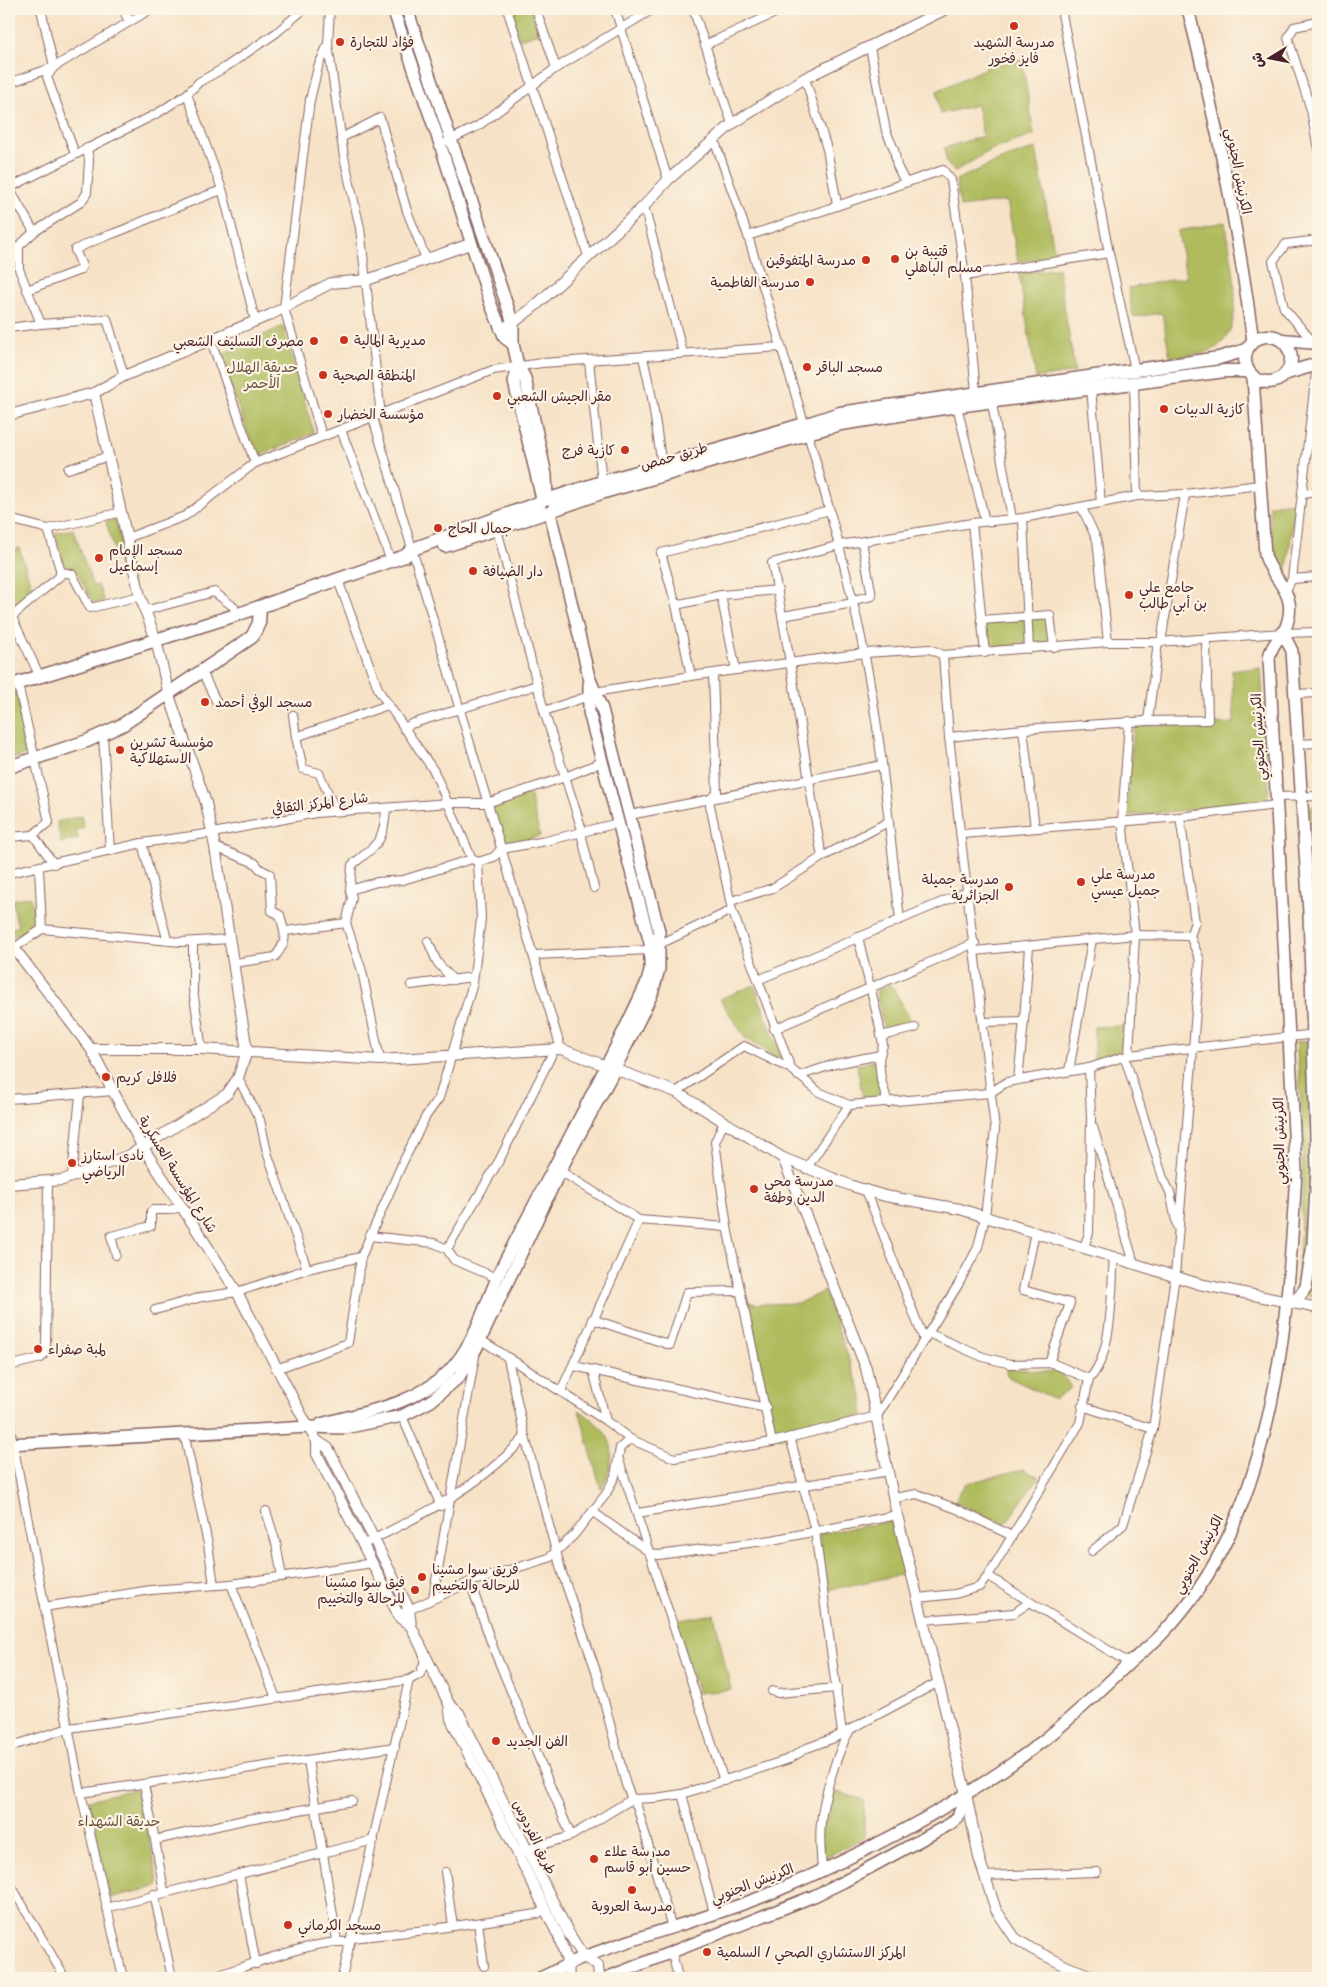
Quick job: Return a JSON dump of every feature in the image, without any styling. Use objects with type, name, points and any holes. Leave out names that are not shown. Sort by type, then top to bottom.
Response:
[{"type":"main road","points":[[393,9],[441,147],[470,244],[500,329],[505,338],[513,344]]},
{"type":"main road","points":[[308,1427],[381,1410],[407,1400],[448,1372],[476,1340],[497,1278],[611,1068],[647,982],[660,931],[602,709],[592,694],[547,505],[546,475],[527,388],[518,365],[513,344],[513,323],[407,9]]},
{"type":"main road","name":"الكرنيش الجنوبي","points":[[1188,9],[1202,65],[1243,265],[1250,346]]},
{"type":"main road","points":[[401,31],[414,28]]},
{"type":"main road","points":[[806,429],[1091,388],[1134,376],[1219,358],[1250,346],[1268,335],[1282,340],[1316,342]]},
{"type":"main road","points":[[806,429],[840,413],[976,392],[1134,376],[1225,371],[1250,374],[1268,383],[1282,378],[1291,366],[1291,352],[1282,340]]},
{"type":"main road","points":[[1250,346],[1245,363],[1250,374]]},
{"type":"main road","points":[[1287,373],[1318,364]]},
{"type":"main road","name":"الكرنيش الجنوبي","points":[[540,1978],[584,1957],[769,1894],[822,1870],[966,1794],[1043,1741],[1085,1706],[1160,1636],[1183,1611],[1200,1588],[1229,1535],[1248,1490],[1266,1422],[1281,1346],[1296,1170],[1291,1037],[1269,658],[1271,647],[1283,633],[1289,617],[1289,601],[1286,590],[1272,571],[1265,555],[1250,374]]},
{"type":"main road","name":"طريق حمص","points":[[410,554],[497,529],[602,482],[806,429]]},
{"type":"main road","name":"طريق حمص","points":[[14,685],[260,607],[547,505],[604,492],[806,429]]},
{"type":"main road","points":[[9,767],[103,735],[169,694],[252,637],[259,623],[260,607]]},
{"type":"main road","points":[[1283,633],[1292,650],[1302,798],[1315,1034],[1317,1168],[1313,1244],[1304,1292],[1299,1297],[1286,1301]]},
{"type":"main road","points":[[592,694],[589,712],[618,823],[655,947]]},
{"type":"main road","points":[[10,1444],[308,1427],[345,1428],[402,1416],[424,1405],[446,1390],[459,1377],[556,1169]]},
{"type":"main road","points":[[606,1978],[784,1909],[843,1882],[950,1824],[958,1817],[966,1794]]},
{"type":"street","points":[[41,9],[54,67],[47,77],[75,154]]},
{"type":"street","points":[[124,9],[129,22]]},
{"type":"street","points":[[9,83],[54,67],[151,9]]},
{"type":"street","points":[[34,232],[9,188],[158,113],[187,94],[199,82],[224,68],[276,33],[304,9]]},
{"type":"street","points":[[330,9],[328,44],[341,138],[360,228],[380,407],[373,418],[410,554],[460,709],[500,849],[534,955],[558,1050],[500,1159],[447,1249]]},
{"type":"street","points":[[507,9],[588,256]]},
{"type":"street","points":[[536,9],[556,68]]},
{"type":"street","points":[[615,9],[668,180]]},
{"type":"street","points":[[441,147],[451,138],[478,126],[556,68],[653,9]]},
{"type":"street","points":[[693,9],[732,124]]},
{"type":"street","points":[[705,45],[784,9]]},
{"type":"street","points":[[500,329],[513,323],[535,306],[644,206],[668,180],[732,124],[806,78],[946,9]]},
{"type":"street","points":[[1061,9],[1134,376],[1137,496]]},
{"type":"street","points":[[1318,22],[1294,28],[1288,38],[1311,110],[1318,150]]},
{"type":"street","points":[[322,436],[284,308],[310,100],[318,66],[328,44]]},
{"type":"street","points":[[870,48],[876,69],[886,131],[894,149],[897,166],[904,182]]},
{"type":"street","points":[[806,78],[827,149],[837,204]]},
{"type":"street","points":[[187,94],[222,190],[255,320]]},
{"type":"street","points":[[341,138],[380,118],[407,211],[426,259]]},
{"type":"street","points":[[714,139],[748,236],[840,545],[865,653],[882,765],[900,920]]},
{"type":"street","points":[[41,324],[19,268],[19,246],[34,232],[81,202],[87,193],[89,160],[87,148]]},
{"type":"street","points":[[748,236],[837,204],[943,170],[951,180],[966,276],[976,392]]},
{"type":"street","points":[[27,290],[80,270],[82,266],[75,250],[89,242],[132,226],[170,208],[222,190]]},
{"type":"street","points":[[644,206],[683,353]]},
{"type":"street","points":[[1316,342],[1284,308],[1273,261],[1286,244],[1318,240]]},
{"type":"street","points":[[9,415],[94,393],[124,376],[211,341],[284,308],[330,283],[366,280],[470,244]]},
{"type":"street","points":[[966,276],[1109,253]]},
{"type":"street","points":[[9,328],[107,319],[124,376]]},
{"type":"street","points":[[211,341],[255,463]]},
{"type":"street","points":[[127,538],[185,516],[255,463],[373,418],[485,372],[518,365],[643,358],[683,353],[781,347]]},
{"type":"street","points":[[643,358],[652,398],[662,466]]},
{"type":"street","points":[[589,361],[602,482]]},
{"type":"street","points":[[1286,590],[1292,579],[1318,364]]},
{"type":"street","points":[[1091,388],[1101,503]]},
{"type":"street","points":[[9,1184],[48,1181],[72,1176],[130,1155],[227,1094],[238,1078],[247,1051],[213,833],[206,803],[169,694],[156,640],[144,611],[110,456],[94,393]]},
{"type":"street","points":[[992,403],[1012,519]]},
{"type":"street","points":[[957,406],[985,521]]},
{"type":"street","points":[[341,430],[392,561]]},
{"type":"street","points":[[68,469],[110,456]]},
{"type":"street","points":[[822,857],[808,779],[792,662],[772,563],[840,545],[985,521],[1023,518],[1137,496],[1185,494],[1260,485]]},
{"type":"street","points":[[1302,494],[1318,492]]},
{"type":"street","points":[[1148,721],[1185,494]]},
{"type":"street","points":[[1082,508],[1097,540],[1108,642]]},
{"type":"street","points":[[691,676],[676,605],[661,553],[830,510]]},
{"type":"street","points":[[9,519],[48,529],[122,512]]},
{"type":"street","points":[[1023,518],[1029,649]]},
{"type":"street","points":[[972,523],[985,653]]},
{"type":"street","points":[[40,677],[10,618],[59,578],[61,572],[48,529]]},
{"type":"street","points":[[497,529],[544,711],[582,833],[594,888]]},
{"type":"street","points":[[783,616],[853,602],[872,596],[862,542]]},
{"type":"street","points":[[61,572],[72,574],[90,608],[140,596]]},
{"type":"street","points":[[1292,579],[1318,577]]},
{"type":"street","points":[[276,1369],[348,1343],[361,1257],[369,1236],[426,1116],[439,1098],[453,1055],[474,978],[481,920],[475,861],[434,771],[379,691],[338,580]]},
{"type":"street","points":[[676,605],[722,595],[778,590]]},
{"type":"street","points":[[144,611],[214,592],[234,607],[236,615]]},
{"type":"street","points":[[722,595],[736,670]]},
{"type":"street","points":[[981,620],[1050,615],[1054,647]]},
{"type":"street","points":[[544,711],[592,694],[691,676],[865,653],[930,649],[943,655],[1108,642],[1206,640],[1318,632]]},
{"type":"street","points":[[950,737],[1129,721],[1208,720],[1206,640]]},
{"type":"street","points":[[433,1598],[476,1340],[561,1391],[630,1439],[674,1458],[772,1442],[876,1416],[978,1247],[985,1217],[995,1129],[950,737],[943,655]]},
{"type":"street","points":[[202,672],[217,703]]},
{"type":"street","points":[[709,800],[717,792],[713,674]]},
{"type":"street","points":[[9,837],[33,834],[49,822],[14,685]]},
{"type":"street","points":[[404,728],[410,724],[537,685]]},
{"type":"street","points":[[1295,694],[1318,693]]},
{"type":"street","points":[[296,737],[388,705]]},
{"type":"street","points":[[293,715],[303,769],[319,773],[336,811]]},
{"type":"street","points":[[1129,721],[1122,821],[1135,935],[1127,1057],[1163,1178],[1170,1192],[1178,1233]]},
{"type":"street","points":[[1023,729],[1035,828]]},
{"type":"street","points":[[103,735],[110,850]]},
{"type":"street","points":[[1298,744],[1318,743]]},
{"type":"street","name":"شارع المركز الثقافي","points":[[9,873],[39,868],[142,843],[213,833],[316,813],[449,803],[487,803],[565,778],[602,762]]},
{"type":"street","points":[[630,815],[882,765]]},
{"type":"street","points":[[962,834],[1180,817],[1318,796]]},
{"type":"street","points":[[709,800],[732,910],[774,1029],[791,1069]]},
{"type":"street","points":[[380,1060],[362,971],[346,923],[352,898],[350,890],[352,865],[378,843],[385,830],[386,809]]},
{"type":"street","points":[[1092,1551],[1123,1525],[1153,1429],[1175,1276],[1200,960],[1190,936],[1195,922],[1180,817]]},
{"type":"street","points":[[731,901],[773,888],[822,857],[888,822]]},
{"type":"street","points":[[350,890],[377,882],[403,880],[494,857],[500,849],[582,833],[618,823]]},
{"type":"street","points":[[33,834],[54,864]]},
{"type":"street","points":[[142,843],[168,939]]},
{"type":"street","points":[[215,847],[255,863],[260,869],[270,874],[272,911],[280,915],[286,931],[286,941],[275,957],[234,963]]},
{"type":"street","points":[[39,868],[42,929]]},
{"type":"street","points":[[758,980],[968,891]]},
{"type":"street","points":[[534,955],[655,947],[732,910]]},
{"type":"street","points":[[286,931],[346,923]]},
{"type":"street","points":[[11,948],[42,929],[193,942],[230,939]]},
{"type":"street","points":[[774,1029],[975,947],[1028,946],[1135,935],[1190,936]]},
{"type":"street","points":[[858,937],[883,1045],[880,1055],[881,1080],[888,1103]]},
{"type":"street","points":[[1069,1071],[1092,940]]},
{"type":"street","points":[[428,941],[437,962],[453,980]]},
{"type":"street","points":[[193,942],[193,990],[202,1049]]},
{"type":"street","points":[[1018,1080],[1024,1021],[1028,946]]},
{"type":"street","name":"شارع المؤسسة العسكرية","points":[[11,948],[91,1049],[142,1146],[237,1292],[308,1427]]},
{"type":"street","points":[[411,985],[474,978]]},
{"type":"street","points":[[983,1022],[1024,1021]]},
{"type":"street","points":[[881,1036],[915,1028]]},
{"type":"street","points":[[676,1092],[744,1046],[791,1069],[818,1092],[849,1105],[990,1093],[1007,1082],[1089,1068],[1127,1057],[1315,1034]]},
{"type":"street","points":[[91,1049],[202,1049],[380,1060],[558,1050],[676,1092],[783,1158],[806,1169],[866,1190],[985,1217],[1199,1284],[1318,1308]]},
{"type":"street","points":[[798,1076],[835,1064],[880,1055]]},
{"type":"street","points":[[1084,1247],[1089,1233],[1091,1121],[1089,1068]]},
{"type":"street","points":[[238,1078],[260,1120],[267,1152],[307,1268]]},
{"type":"street","points":[[9,1099],[114,1092]]},
{"type":"street","points":[[72,1176],[80,1095]]},
{"type":"street","points":[[806,1169],[849,1105]]},
{"type":"street","points":[[1091,1121],[1134,1263]]},
{"type":"street","points":[[724,1122],[715,1142],[727,1227],[772,1442]]},
{"type":"street","points":[[783,1158],[866,1368],[897,1514],[937,1683],[966,1794],[979,1858],[996,1910],[1015,1938],[1061,1964],[1097,1978]]},
{"type":"street","points":[[556,1169],[639,1220],[727,1227]]},
{"type":"street","points":[[9,1366],[41,1358],[46,1351],[48,1181]]},
{"type":"street","points":[[866,1190],[926,1336],[983,1357],[1011,1364],[1049,1363],[1089,1379]]},
{"type":"street","points":[[116,1255],[112,1236],[151,1226],[151,1212],[153,1210],[169,1210],[181,1207]]},
{"type":"street","points":[[561,1391],[574,1366],[592,1319],[639,1220]]},
{"type":"street","points":[[1035,1232],[1023,1290],[1070,1303],[1049,1363]]},
{"type":"street","points":[[369,1236],[434,1243],[447,1249],[454,1260],[497,1278]]},
{"type":"street","points":[[918,1598],[955,1594],[979,1587],[988,1576],[1080,1423],[1089,1379],[1096,1372],[1110,1324],[1114,1256]]},
{"type":"street","points":[[155,1310],[202,1298],[237,1292],[307,1268],[361,1257]]},
{"type":"street","points":[[592,1319],[670,1345],[687,1292],[739,1291]]},
{"type":"street","points":[[508,1359],[525,1437],[562,1573],[596,1671],[626,1784],[637,1806],[672,1928]]},
{"type":"street","points":[[574,1366],[766,1408]]},
{"type":"street","points":[[593,1370],[606,1421]]},
{"type":"street","points":[[1082,1406],[1153,1429]]},
{"type":"street","points":[[402,1416],[441,1506]]},
{"type":"street","points":[[9,1422],[10,1444],[81,1793],[123,1978]]},
{"type":"street","name":"طريق الفردوس","points":[[308,1427],[317,1441],[328,1448],[410,1609],[411,1626],[449,1704],[451,1719],[520,1851],[584,1957],[598,1966],[599,1978]]},
{"type":"street","points":[[184,1433],[208,1544],[214,1585]]},
{"type":"street","points":[[364,1544],[441,1506],[502,1463],[525,1437]]},
{"type":"street","points":[[790,1437],[815,1531],[837,1688],[846,1731],[839,1749],[822,1812],[820,1825],[822,1870]]},
{"type":"street","points":[[398,1615],[470,1582],[549,1558],[574,1535],[593,1512],[615,1476],[620,1448],[630,1439]]},
{"type":"street","name":"طريق الفردوس","points":[[317,1441],[317,1454],[364,1544],[398,1615],[411,1626]]},
{"type":"street","points":[[619,1460],[638,1513],[724,1780]]},
{"type":"street","points":[[638,1513],[889,1471]]},
{"type":"street","points":[[894,1498],[917,1494],[957,1509],[1012,1536]]},
{"type":"street","points":[[266,1511],[276,1543],[282,1576]]},
{"type":"street","points":[[593,1512],[649,1552],[658,1555],[772,1540],[897,1514]]},
{"type":"street","points":[[44,1607],[151,1590],[231,1584],[373,1563]]},
{"type":"street","points":[[988,1576],[1129,1663]]},
{"type":"street","points":[[470,1582],[498,1659],[571,1836]]},
{"type":"street","points":[[231,1584],[276,1698]]},
{"type":"street","points":[[923,1620],[1014,1613],[1030,1602]]},
{"type":"street","points":[[9,1747],[69,1728],[409,1680],[420,1674],[424,1664],[424,1655]]},
{"type":"street","points":[[342,1978],[409,1680]]},
{"type":"street","points":[[520,1851],[571,1836],[632,1798],[655,1798],[682,1794],[788,1759],[937,1683]]},
{"type":"street","points":[[772,1691],[778,1693],[837,1688]]},
{"type":"street","points":[[81,1793],[395,1747]]},
{"type":"street","points":[[308,1760],[337,1941]]},
{"type":"street","points":[[144,1784],[164,1891]]},
{"type":"street","points":[[682,1794],[714,1913]]},
{"type":"street","points":[[155,1840],[352,1801]]},
{"type":"street","points":[[106,1908],[164,1891],[323,1854],[374,1840]]},
{"type":"street","name":"طريق الفردوس","points":[[520,1851],[544,1910],[558,1937],[568,1964],[569,1978]]},
{"type":"street","points":[[445,1872],[453,1926]]},
{"type":"street","points":[[985,1876],[1097,1872]]},
{"type":"street","points":[[238,1874],[256,1964]]},
{"type":"street","points":[[9,1882],[64,1978]]},
{"type":"street","points":[[154,1894],[172,1978]]},
{"type":"street","points":[[209,1978],[337,1941],[478,1923],[537,1914],[544,1910]]},
{"type":"street","points":[[478,1923],[484,1966]]},
{"type":"street","points":[[672,1952],[678,1978]]},
{"type":"green space","points":[[510,9],[530,9],[539,33],[519,39]]},
{"type":"green space","points":[[1022,60],[1034,135],[991,150],[955,171],[947,164],[944,148],[983,136],[977,105],[940,114],[937,91],[992,65]]},
{"type":"green space","points":[[1036,148],[1055,256],[1018,262],[1007,201],[960,207],[956,180],[998,161]]},
{"type":"green space","points":[[1225,222],[1235,291],[1235,310],[1231,326],[1224,340],[1212,350],[1170,357],[1162,313],[1133,317],[1128,288],[1186,277],[1178,231]]},
{"type":"green space","points":[[1058,268],[1075,372],[1036,378],[1019,274]]},
{"type":"green space","name":"حديقة الهلال الأحمر","points":[[283,326],[314,433],[257,457],[219,356]]},
{"type":"green space","points":[[1295,502],[1286,577],[1272,550],[1270,505]]},
{"type":"green space","points":[[115,519],[134,592],[128,594],[106,522]]},
{"type":"green space","points":[[73,529],[93,586],[98,585],[104,601],[94,604],[75,569],[64,565],[55,533]]},
{"type":"green space","points":[[19,548],[32,588],[10,609],[9,551]]},
{"type":"green space","points":[[1050,618],[1052,643],[1033,645],[1031,620]]},
{"type":"green space","points":[[1024,619],[1026,644],[987,648],[985,622]]},
{"type":"green space","points":[[1261,668],[1269,792],[1266,799],[1260,803],[1126,816],[1134,726],[1234,723],[1232,670]]},
{"type":"green space","points":[[16,691],[28,754],[9,760],[9,692]]},
{"type":"green space","points":[[529,792],[540,836],[501,847],[490,803]]},
{"type":"green space","points":[[1318,804],[1318,907],[1316,907],[1310,812],[1311,807]]},
{"type":"green space","points":[[81,816],[84,828],[76,830],[78,839],[61,843],[57,822]]},
{"type":"green space","points":[[30,896],[37,926],[9,938],[9,928],[18,927],[12,900]]},
{"type":"green space","points":[[891,984],[913,1024],[884,1031],[876,991]]},
{"type":"green space","points":[[754,985],[783,1061],[745,1038],[720,999]]},
{"type":"green space","points":[[1124,1026],[1121,1056],[1094,1062],[1094,1027]]},
{"type":"green space","points":[[1318,1040],[1318,1298],[1295,1293],[1301,1229],[1303,1168],[1296,1042]]},
{"type":"green space","points":[[877,1060],[882,1100],[863,1099],[857,1065]]},
{"type":"green space","points":[[824,1291],[863,1398],[863,1415],[774,1439],[754,1330],[745,1301],[756,1304],[799,1303]]},
{"type":"green space","points":[[1008,1368],[1062,1373],[1071,1388],[1055,1399],[1008,1377],[1006,1372]]},
{"type":"green space","points":[[579,1410],[600,1427],[610,1444],[612,1453],[611,1463],[601,1489]]},
{"type":"green space","points":[[1023,1469],[1039,1477],[1005,1524],[954,1502],[965,1484]]},
{"type":"green space","points":[[891,1521],[904,1574],[828,1590],[819,1534]]},
{"type":"green space","points":[[714,1614],[731,1690],[698,1693],[675,1621]]},
{"type":"green space","name":"حديقة الشهداء","points":[[135,1789],[140,1793],[159,1886],[110,1898],[89,1800]]},
{"type":"green space","points":[[830,1790],[864,1800],[864,1837],[823,1859],[821,1825]]},
{"type":"place","name":"مدرسة الشهيد فايز فخور","points":[[1014,26]]},
{"type":"place","name":"فؤاد للتجارة","points":[[340,42]]},
{"type":"place","name":"قتيبة بن مسلم الباهلي","points":[[895,259]]},
{"type":"place","name":"مدرسة المتفوقين","points":[[866,260]]},
{"type":"place","name":"مدرسة الفاطمية","points":[[810,282]]},
{"type":"place","name":"مديرية المالية","points":[[344,340]]},
{"type":"place","name":"مصرف التسليف الشعبي","points":[[314,341]]},
{"type":"place","name":"مسجد الباقر","points":[[807,367]]},
{"type":"place","name":"المنطقة الصحية","points":[[323,375]]},
{"type":"place","name":"مقر الجيش الشعبي","points":[[497,396]]},
{"type":"place","name":"كازية الدبيات","points":[[1164,409]]},
{"type":"place","name":"مؤسسة الخضار","points":[[328,414]]},
{"type":"place","name":"كازية فرج","points":[[625,450]]},
{"type":"place","name":"جمال الحاج","points":[[438,528]]},
{"type":"place","name":"مسجد الإمام إسماعيل","points":[[99,558]]},
{"type":"place","name":"دار الضيافة","points":[[473,571]]},
{"type":"place","name":"جامع علي بن أبي طالب","points":[[1129,595]]},
{"type":"place","name":"مسجد الوفي أحمد","points":[[205,702]]},
{"type":"place","name":"مؤسسة تشرين الاستهلاكية","points":[[120,750]]},
{"type":"place","name":"مدرسة علي جميل عيسي","points":[[1081,882]]},
{"type":"place","name":"مدرسة جميلة الجزائرية","points":[[1009,887]]},
{"type":"place","name":"فلافل كريم","points":[[106,1077]]},
{"type":"place","name":"نادي استارز الرياضي","points":[[72,1163]]},
{"type":"place","name":"مدرسة محي الدين وطفة","points":[[754,1189]]},
{"type":"place","name":"لمبة صفراء","points":[[38,1349]]},
{"type":"place","name":"فريق سوا مشينا للرحالة والتخييم","points":[[422,1577]]},
{"type":"place","name":"فيق سوا مشينا للرحالة والتخييم","points":[[415,1590]]},
{"type":"place","name":"الفن الجديد","points":[[496,1741]]},
{"type":"place","name":"مدرسة علاء حسين أبو قاسم","points":[[594,1859]]},
{"type":"place","name":"مدرسة العروبة","points":[[632,1890]]},
{"type":"place","name":"مسجد الكرماني","points":[[288,1925]]},
{"type":"place","name":"المركز الاستشاري الصحي / السلمية","points":[[707,1952]]}]
